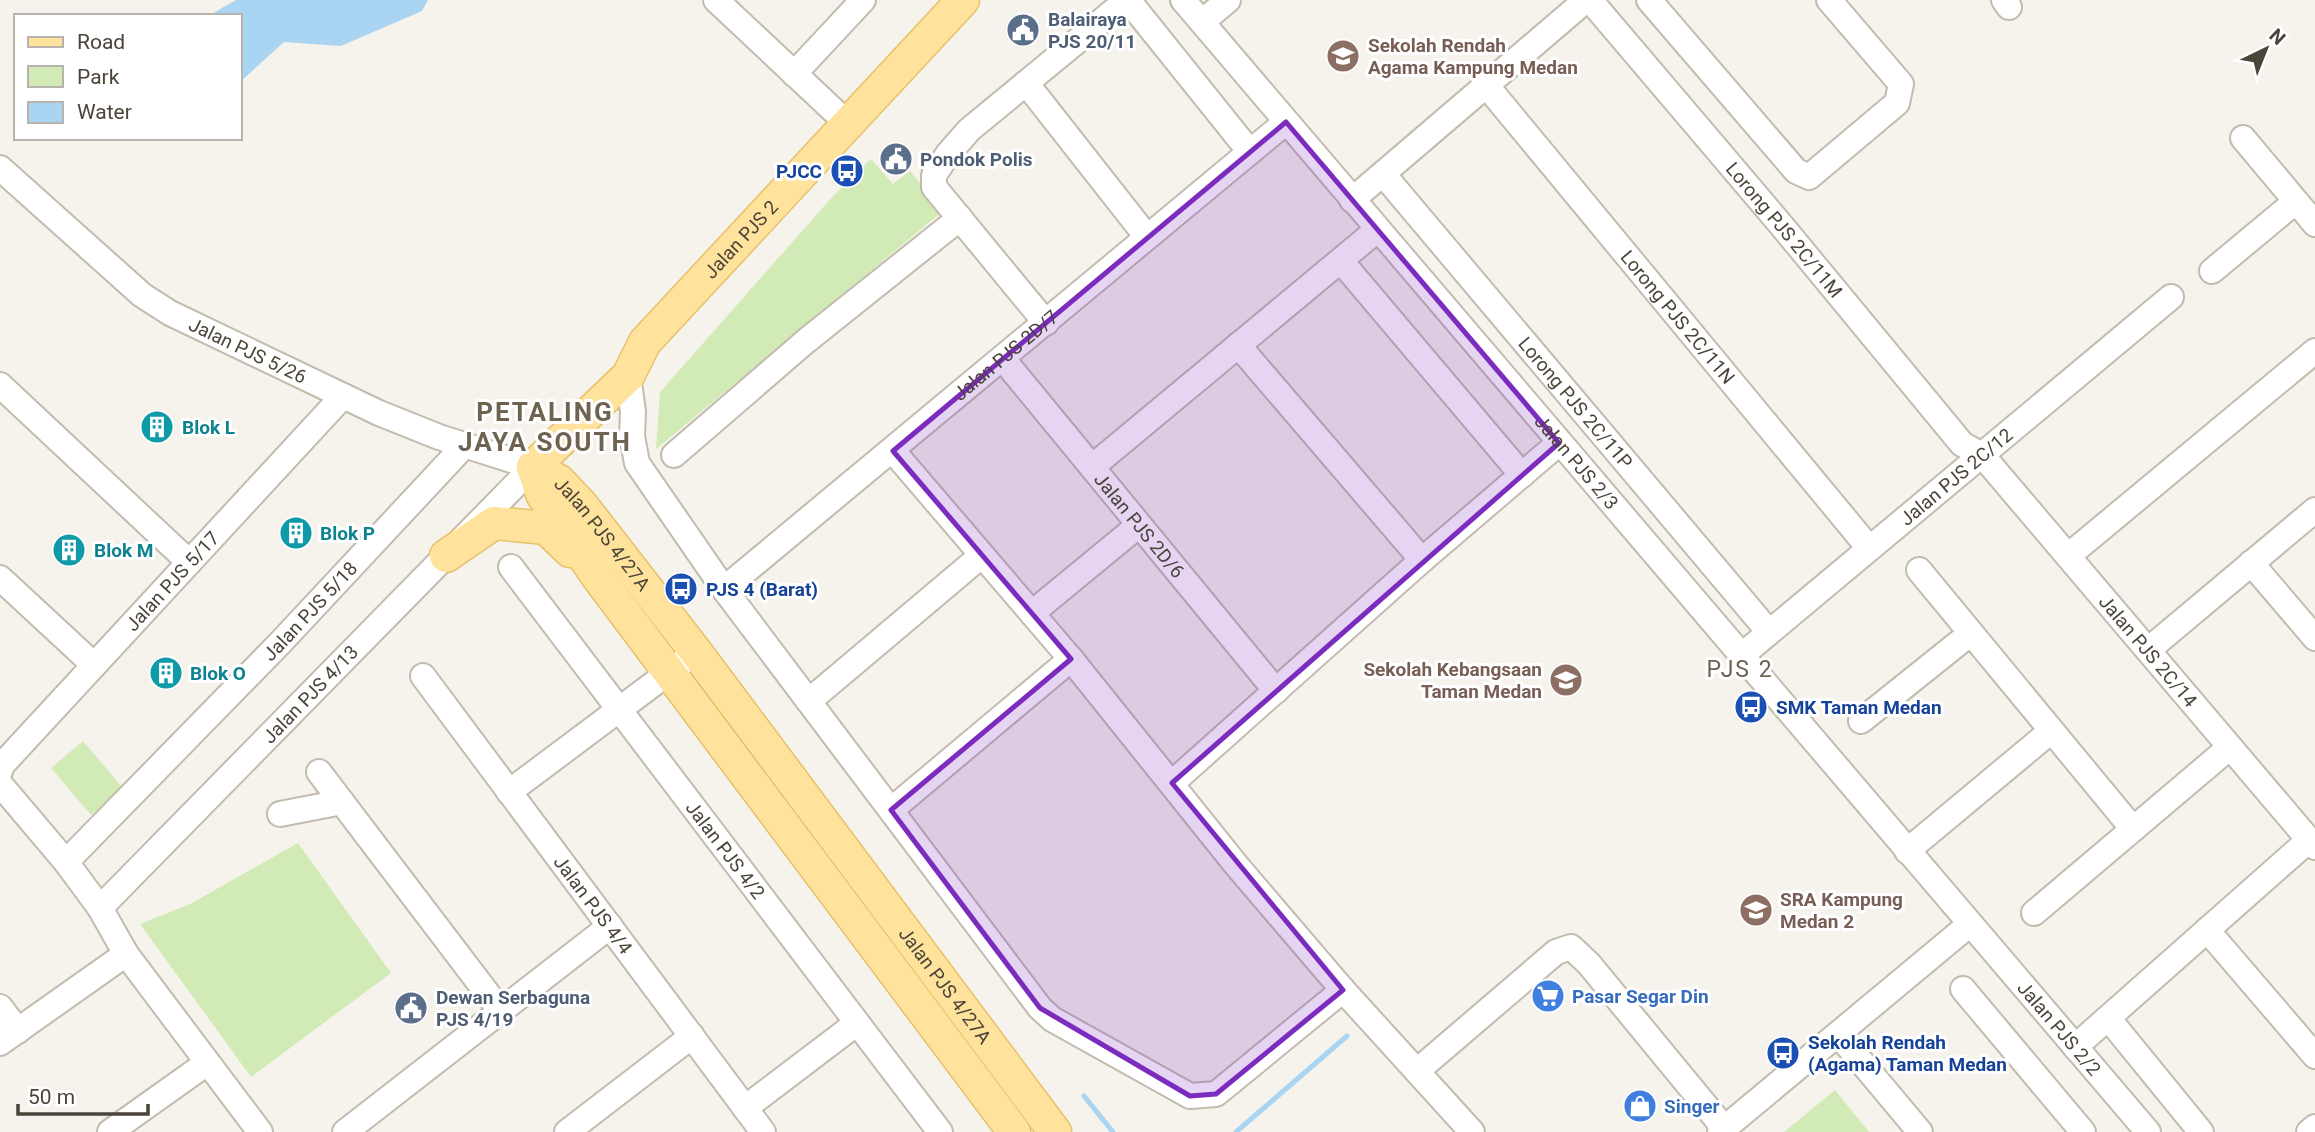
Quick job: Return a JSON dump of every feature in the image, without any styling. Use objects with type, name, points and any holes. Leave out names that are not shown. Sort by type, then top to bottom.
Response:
[{"type":"main road","name":"Jalan PJS 2","points":[[526,474],[628,376],[645,342],[963,0]]},
{"type":"main road","points":[[628,376],[657,362],[989,0]]},
{"type":"main road","points":[[578,424],[573,460],[581,504]]},
{"type":"main road","name":"Jalan PJS 4/27A","points":[[526,474],[559,481],[581,504],[696,652],[1055,1132]]},
{"type":"main road","name":"Jalan PJS 4/27A","points":[[526,474],[597,576],[1014,1132]]},
{"type":"main road","points":[[446,556],[494,523],[532,526],[545,528],[597,576]]},
{"type":"main road","points":[[914,1000],[937,1000],[942,992],[939,977]]},
{"type":"main road","points":[[964,1066],[965,1051],[971,1040],[979,1039],[991,1047]]},
{"type":"street","points":[[716,0],[848,124]]},
{"type":"street","points":[[794,74],[863,0]]},
{"type":"street","points":[[1046,323],[934,187],[934,175],[969,130],[1127,0],[1250,152]]},
{"type":"street","name":"Jalan PJS 2/3","points":[[1183,0],[1970,924]]},
{"type":"street","points":[[1202,22],[1228,0]]},
{"type":"street","points":[[1352,200],[1588,0]]},
{"type":"street","name":"Lorong PJS 2C/11M","points":[[1588,0],[1782,226],[1962,444],[1982,455]]},
{"type":"street","points":[[1649,0],[1796,171],[1809,177],[1897,103],[1901,84],[1829,0]]},
{"type":"street","points":[[1026,83],[1147,237]]},
{"type":"street","name":"Lorong PJS 2C/11N","points":[[1486,85],[1869,548]]},
{"type":"street","name":"Jalan PJS 2D/7","points":[[724,589],[1286,122]]},
{"type":"street","points":[[2243,138],[2315,224]]},
{"type":"street","name":"Jalan PJS 5/26","points":[[0,168],[142,295],[170,313],[379,413],[526,474]]},
{"type":"street","name":"Lorong PJS 2C/11P","points":[[1383,174],[1769,632]]},
{"type":"street","points":[[2212,271],[2295,202]]},
{"type":"street","points":[[674,455],[806,341],[960,218]]},
{"type":"street","points":[[1091,467],[1377,230]]},
{"type":"street","points":[[1341,261],[1522,475]]},
{"type":"street","name":"Jalan PJS 2C/12","points":[[1741,656],[2171,297]]},
{"type":"street","points":[[1238,345],[1422,560]]},
{"type":"street","points":[[2068,556],[2315,351]]},
{"type":"street","name":"Jalan PJS 2D/6","points":[[1003,359],[1276,691]]},
{"type":"street","points":[[628,376],[636,463],[724,589],[1040,1008],[1052,1019],[1191,1096],[1216,1094],[1343,990]]},
{"type":"street","points":[[0,386],[190,562]]},
{"type":"street","name":"Jalan PJS 5/17","points":[[0,771],[94,665],[343,396]]},
{"type":"street","points":[[1172,783],[1422,560],[1559,443]]},
{"type":"street","name":"Jalan PJS 5/18","points":[[66,862],[281,642],[464,446]]},
{"type":"street","points":[[893,451],[1071,659],[1237,866],[1343,990],[1472,1132]]},
{"type":"street","name":"Jalan PJS 2C/14","points":[[1982,455],[2312,843]]},
{"type":"street","name":"Jalan PJS 4/13","points":[[94,900],[446,556],[526,474]]},
{"type":"street","points":[[2148,650],[2315,510]]},
{"type":"street","points":[[1031,613],[1139,524]]},
{"type":"street","points":[[809,701],[981,556]]},
{"type":"street","points":[[2251,564],[2315,638]]},
{"type":"street","name":"Jalan PJS 4/2","points":[[511,567],[940,1132]]},
{"type":"street","points":[[1919,570],[2133,830]]},
{"type":"street","points":[[0,578],[94,665]]},
{"type":"street","points":[[1861,721],[1971,633]]},
{"type":"street","points":[[509,792],[696,652]]},
{"type":"street","points":[[891,810],[1071,659]]},
{"type":"street","name":"Jalan PJS 4/4","points":[[423,676],[763,1132]]},
{"type":"street","points":[[1908,851],[2051,731]]},
{"type":"street","points":[[2034,914],[2230,747]]},
{"type":"street","points":[[0,771],[94,900],[126,954],[260,1132]]},
{"type":"street","points":[[319,772],[500,1010]]},
{"type":"street","points":[[280,814],[342,802]]},
{"type":"street","points":[[2076,1047],[2207,930],[2312,843]]},
{"type":"street","points":[[1417,1070],[1556,952],[1571,947],[1589,964],[1722,1130],[1970,924]]},
{"type":"street","name":"Jalan PJS 2/2","points":[[1970,924],[2148,1132]]},
{"type":"street","points":[[345,1132],[610,926]]},
{"type":"street","points":[[2207,930],[2315,1056]]},
{"type":"street","points":[[0,1007],[9,1037],[126,954]]},
{"type":"street","points":[[1963,989],[2083,1132]]},
{"type":"street","points":[[2108,1018],[2201,1132]]},
{"type":"street","points":[[745,1108],[857,1023]]},
{"type":"street","points":[[1838,1034],[1920,1132]]},
{"type":"street","points":[[582,1128],[692,1036]]},
{"type":"street","points":[[110,1132],[207,1063]]},
{"type":"street","points":[[2309,1132],[2315,1127]]},
{"type":"highlighted area","points":[[1286,122],[1559,443],[1172,783],[1343,990],[1216,1094],[1190,1096],[1040,1008],[891,810],[1071,659],[893,451]]},
{"type":"green space","points":[[871,159],[893,184],[910,171],[943,211],[656,449],[660,392],[833,196]]},
{"type":"green space","points":[[83,741],[123,788],[91,815],[51,768]]},
{"type":"green space","points":[[298,843],[391,973],[251,1077],[140,924],[190,904]]},
{"type":"green space","points":[[1835,1090],[1869,1132],[1784,1132]]},
{"type":"water","points":[[236,0],[428,0],[422,11],[341,46],[284,42],[242,80],[242,14],[212,14]]},
{"type":"waterway","points":[[1236,1132],[1347,1036]]},
{"type":"waterway","points":[[1084,1096],[1113,1132]]},
{"type":"place","name":"Balairaya PJS 20/11","points":[[1023,30]]},
{"type":"place","name":"Sekolah Rendah Agama Kampung Medan","points":[[1343,56]]},
{"type":"place","name":"Pondok Polis","points":[[896,159]]},
{"type":"place","name":"PJCC","points":[[847,171]]},
{"type":"place","name":"Blok L","points":[[157,427]]},
{"type":"place","name":"Blok P","points":[[296,533]]},
{"type":"place","name":"Blok M","points":[[69,550]]},
{"type":"place","name":"PJS 4 (Barat)","points":[[681,589]]},
{"type":"place","name":"Blok O","points":[[166,673]]},
{"type":"place","name":"Sekolah Kebangsaan Taman Medan","points":[[1566,680]]},
{"type":"place","name":"SMK Taman Medan","points":[[1751,707]]},
{"type":"place","name":"SRA Kampung Medan 2","points":[[1756,910]]},
{"type":"place","name":"Pasar Segar Din","points":[[1548,996]]},
{"type":"place","name":"Dewan Serbaguna PJS 4/19","points":[[411,1008]]},
{"type":"place","name":"Sekolah Rendah (Agama) Taman Medan","points":[[1783,1053]]},
{"type":"place","name":"Singer","points":[[1640,1106]]},
{"type":"district","name":"PETALING JAYA SOUTH","points":[[545,427]]},
{"type":"district","name":"PJS 2","points":[[1740,669]]}]
